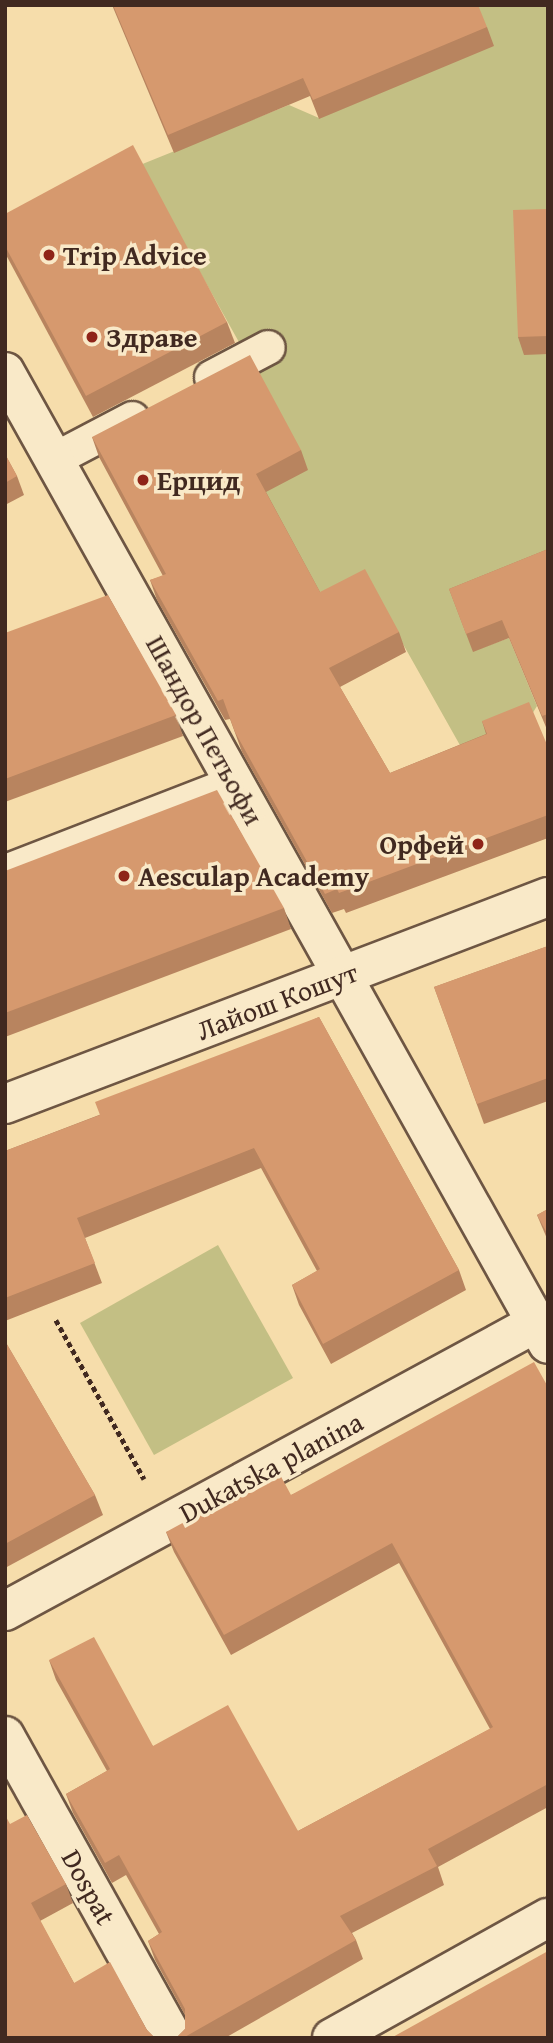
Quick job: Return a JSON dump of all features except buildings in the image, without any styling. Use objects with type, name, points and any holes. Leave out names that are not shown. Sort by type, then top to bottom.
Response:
[{"type":"street","name":"Шандор Петьофи","points":[[5,372],[542,1334]]},
{"type":"street","name":"Лайош Кошут","points":[[5,1104],[548,897]]},
{"type":"street","name":"Dukatska planina","points":[[5,1611],[168,1522],[542,1334]]},
{"type":"street","name":"Dospat","points":[[5,1736],[173,2038]]},
{"type":"street","points":[[332,2038],[548,1918]]},
{"type":"lane","points":[[54,460],[268,347]]},
{"type":"lane","points":[[5,871],[234,782]]},
{"type":"path","points":[[56,1320],[168,1522]]},
{"type":"shaded area","points":[[477,5],[548,5],[548,570],[473,651],[509,638],[537,706],[524,727],[470,763],[372,589],[327,612],[263,494],[254,369],[140,165],[289,105],[319,118],[380,93]]},
{"type":"shaded area","points":[[218,1245],[293,1378],[154,1455],[80,1323]]},
{"type":"place","name":"Trip Advice","points":[[49,255]]},
{"type":"place","name":"Здраве","points":[[92,337]]},
{"type":"place","name":"Ерцид","points":[[143,480]]},
{"type":"place","name":"Орфей","points":[[478,844]]},
{"type":"place","name":"Aesculap Academy","points":[[124,876]]}]
